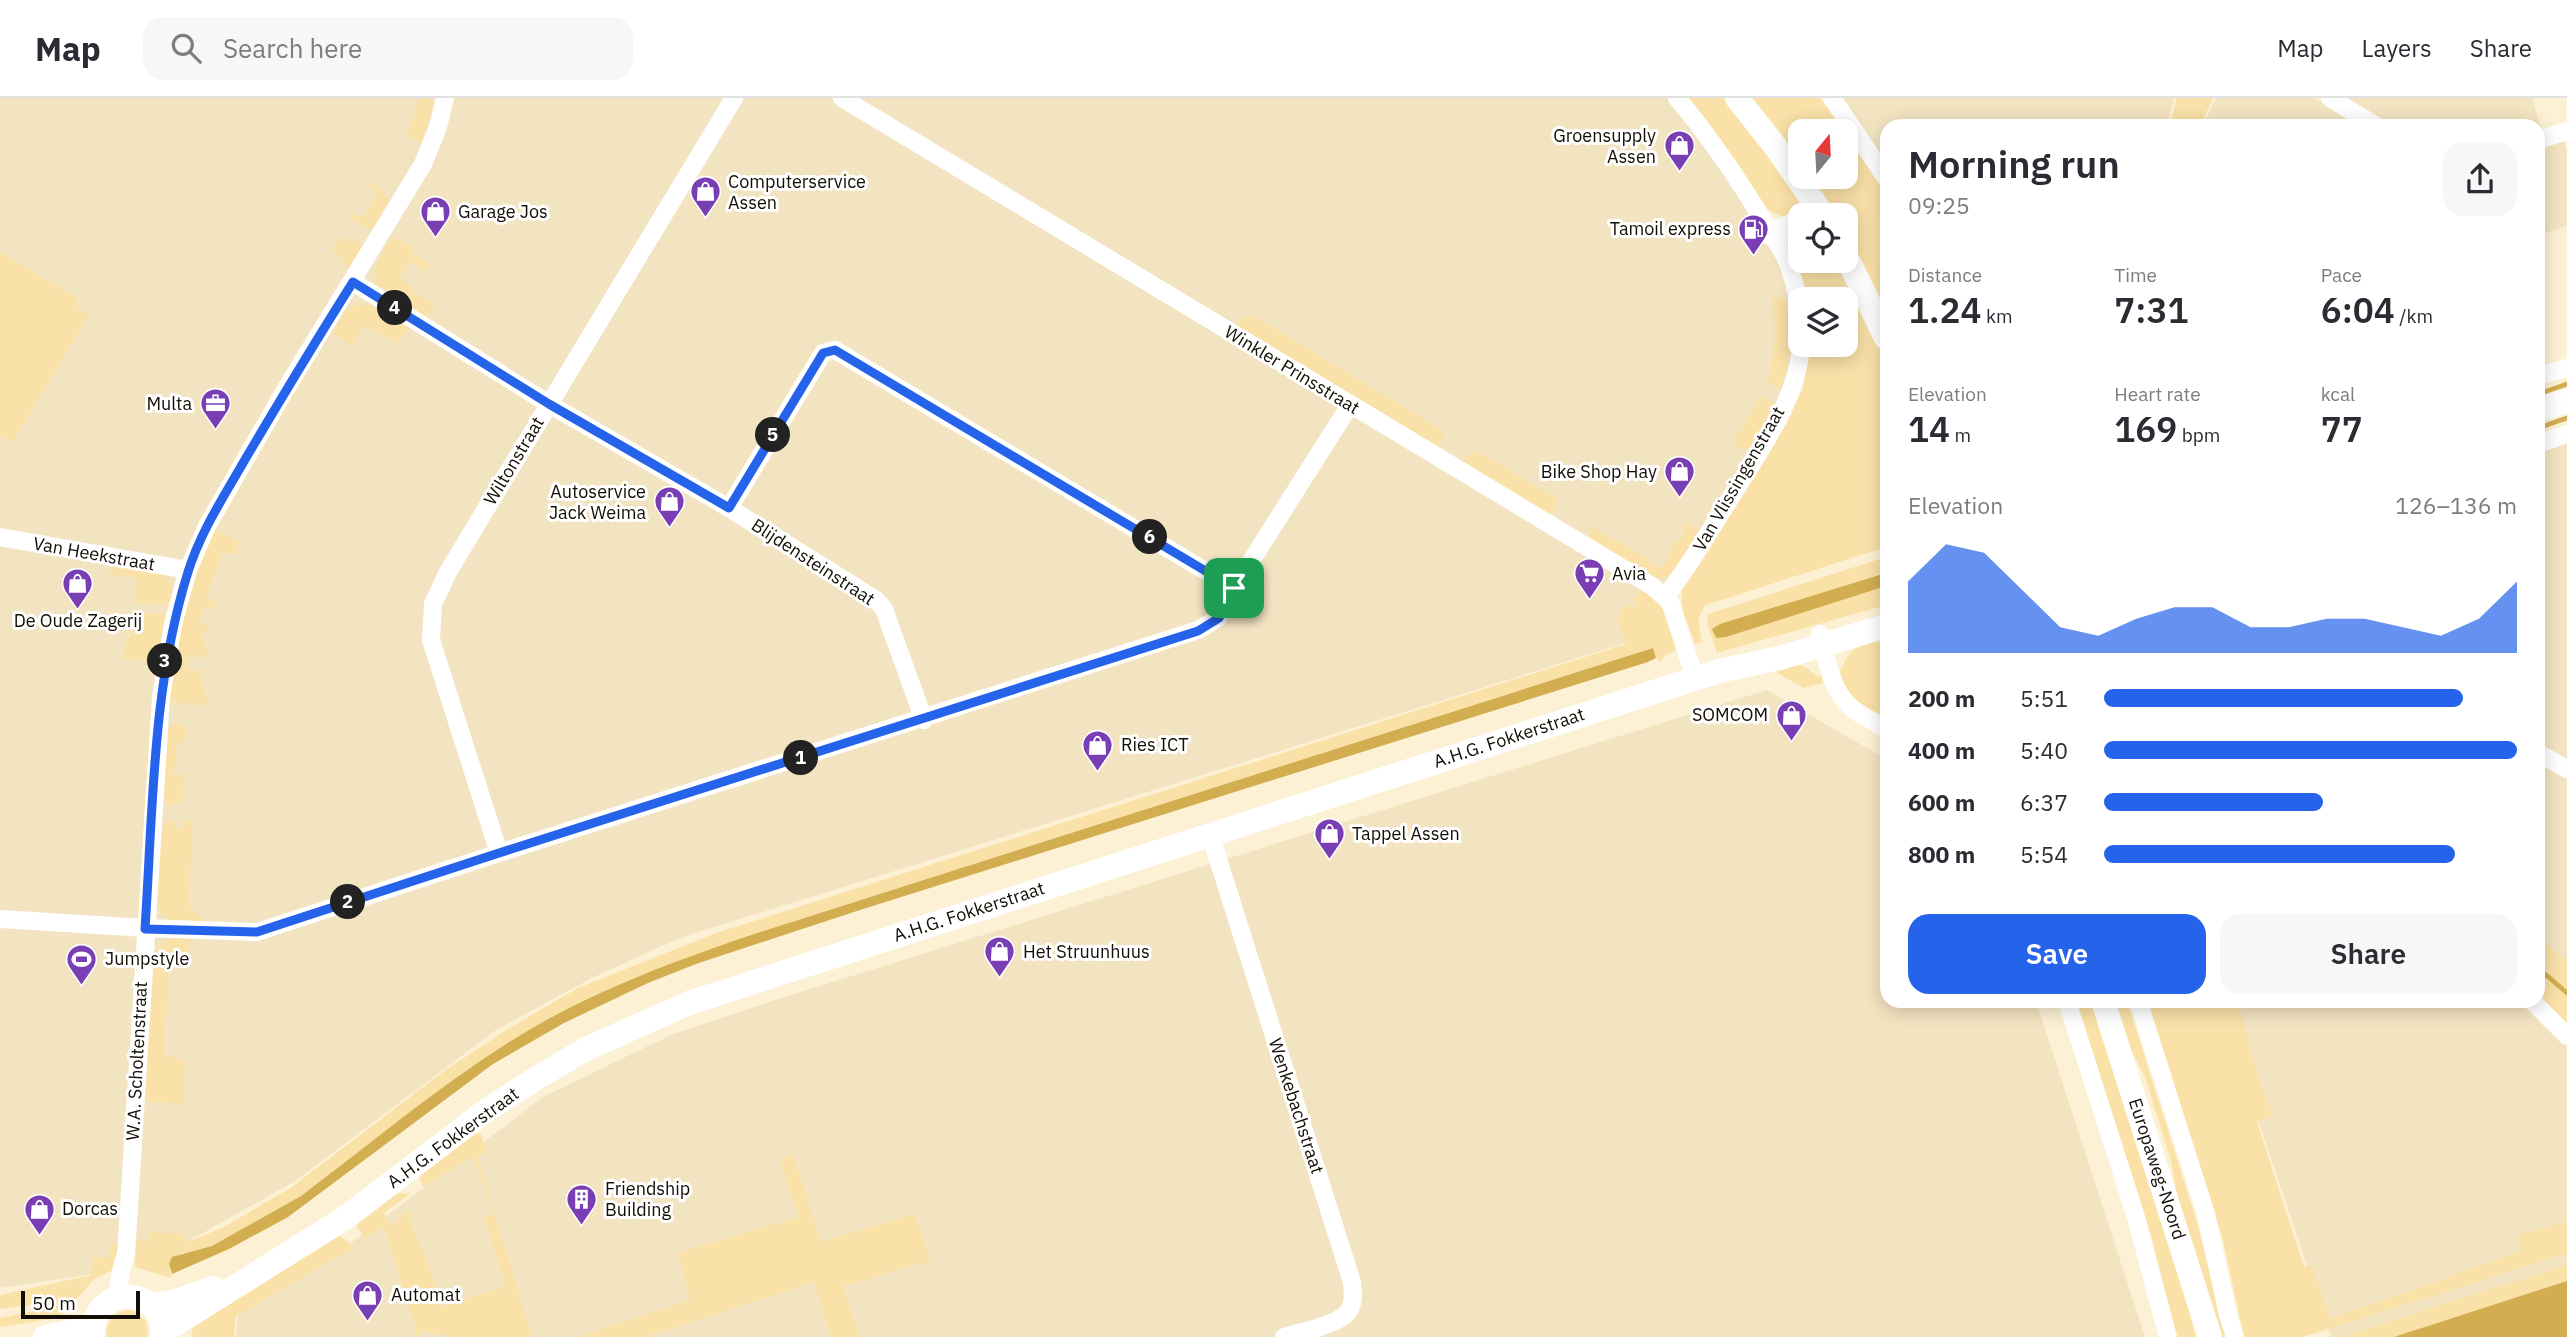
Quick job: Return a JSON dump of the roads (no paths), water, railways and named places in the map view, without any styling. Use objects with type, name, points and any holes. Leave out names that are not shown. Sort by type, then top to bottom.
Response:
[{"type":"street","name":"W.A. Scholtenstraat","points":[[133,1300],[130,1267],[125,1255],[163,671],[173,624],[188,570],[207,526],[284,392],[423,164],[438,127],[445,98]]},
{"type":"street","name":"Wiltonstraat","points":[[499,853],[431,640],[433,604],[448,572],[734,98]]},
{"type":"street","name":"Winkler Prinsstraat","points":[[842,98],[1667,596]]},
{"type":"street","name":"Van Vlissingenstraat","points":[[1667,596],[1748,471],[1780,414],[1796,370],[1801,313],[1789,265],[1772,234],[1739,182],[1676,98]]},
{"type":"street","points":[[1737,98],[1815,203]]},
{"type":"street","points":[[1832,98],[1880,169]]},
{"type":"street","points":[[2330,98],[2364,119]]},
{"type":"street","points":[[2545,138],[2567,131]]},
{"type":"street","points":[[1772,234],[1788,227]]},
{"type":"street","points":[[1854,273],[1880,326]]},
{"type":"street","name":"Blijdensteinstraat","points":[[353,282],[549,404],[729,508],[876,600],[884,609],[923,719]]},
{"type":"street","points":[[729,508],[823,353],[835,350],[1234,588]]},
{"type":"street","points":[[2545,374],[2567,368]]},
{"type":"street","points":[[2545,408],[2567,401]]},
{"type":"street","points":[[0,919],[145,929],[257,932],[1198,631],[1219,618],[1234,588],[1350,405]]},
{"type":"street","points":[[2545,442],[2567,434]]},
{"type":"street","name":"Van Heekstraat","points":[[0,537],[188,570]]},
{"type":"street","points":[[1667,596],[1673,607],[1695,678]]},
{"type":"street","name":"A.H.G. Fokkerstraat","points":[[1821,640],[1880,615]]},
{"type":"street","name":"A.H.G. Fokkerstraat","points":[[163,1335],[183,1318],[245,1283],[348,1216],[484,1112],[586,1049],[692,1002],[1734,666],[1763,652],[1880,627]]},
{"type":"street","points":[[1821,640],[1835,685],[1843,699],[1853,709],[1880,725]]},
{"type":"street","points":[[2545,757],[2567,769]]},
{"type":"street","name":"Wenkebachstraat","points":[[1210,834],[1352,1282],[1353,1301],[1346,1315],[1337,1321],[1284,1337]]},
{"type":"street","name":"Europaweg-Noord","points":[[2069,1008],[2135,1214],[2168,1337]]},
{"type":"street","name":"Europaweg-Noord","points":[[2105,1008],[2210,1337]]},
{"type":"street","name":"Europaweg-Noord","points":[[2140,1008],[2206,1214],[2235,1337]]},
{"type":"street","points":[[2539,1008],[2567,1036]]},
{"type":"street","name":"A.H.G. Fokkerstraat","points":[[133,1300],[160,1305],[259,1272]]},
{"type":"street","points":[[45,1337],[93,1332],[100,1310],[133,1300],[160,1318],[163,1335]]},
{"type":"waterway","points":[[2545,392],[2567,384]]},
{"type":"waterway","points":[[2545,426],[2567,418]]},
{"type":"waterway","points":[[2545,974],[2567,993]]},
{"type":"place","name":"Groensupply Assen","points":[[1679,173]]},
{"type":"place","name":"Computerservice Assen","points":[[705,219]]},
{"type":"place","name":"Garage Jos","points":[[435,239]]},
{"type":"place","name":"Tamoil express","points":[[1754,256]]},
{"type":"place","name":"Multa","points":[[215,431]]},
{"type":"place","name":"Bike Shop Hay","points":[[1680,499]]},
{"type":"place","name":"Autoservice Jack Weima","points":[[669,529]]},
{"type":"place","name":"Avia","points":[[1589,601]]},
{"type":"place","name":"De Oude Zagerij","points":[[78,610]]},
{"type":"place","name":"SOMCOM","points":[[1791,742]]},
{"type":"place","name":"Ries ICT","points":[[1098,772]]},
{"type":"place","name":"Tappel Assen","points":[[1329,861]]},
{"type":"place","name":"Het Struunhuus","points":[[1000,979]]},
{"type":"place","name":"Jumpstyle","points":[[82,986]]},
{"type":"place","name":"Friendship Building","points":[[582,1226]]},
{"type":"place","name":"Dorcas","points":[[39,1236]]},
{"type":"place","name":"Automat","points":[[368,1322]]}]
